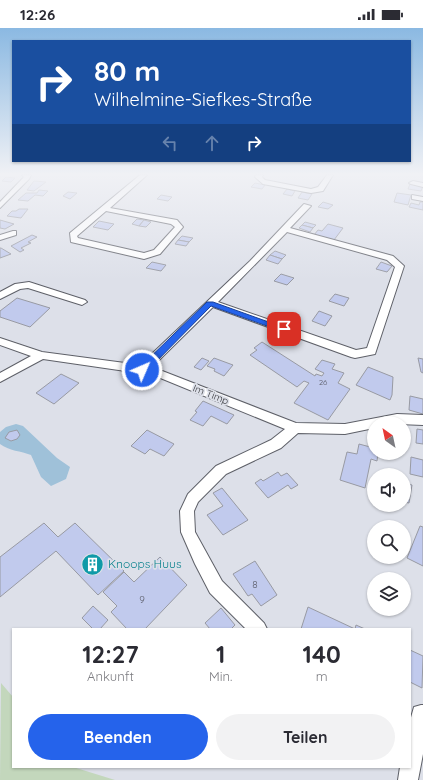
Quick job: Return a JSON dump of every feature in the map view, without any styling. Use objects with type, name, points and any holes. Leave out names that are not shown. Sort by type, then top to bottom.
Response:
[{"type":"street","points":[[104,210],[74,235],[74,240],[144,256],[157,252],[179,227],[174,222],[111,210]]},
{"type":"street","points":[[142,370],[303,210]]},
{"type":"street","points":[[210,303],[356,354],[371,351],[400,266],[390,258],[284,229]]},
{"type":"street","points":[[0,238],[13,233]]},
{"type":"street","points":[[0,296],[18,286],[29,285],[82,302]]},
{"type":"street","name":"Im Timp","points":[[0,341],[41,355],[155,371],[295,428],[345,428],[397,419],[423,420]]},
{"type":"street","points":[[0,378],[41,355]]},
{"type":"street","points":[[257,628],[216,587],[200,559],[188,532],[187,512],[193,498],[221,470],[276,444],[295,428]]},
{"type":"street","points":[[411,760],[418,713]]},
{"type":"street","points":[[408,780],[410,768]]},
{"type":"green space","points":[[1,683],[12,696],[12,768],[76,768],[115,780],[0,780]]},
{"type":"water","points":[[16,424],[23,426],[57,458],[70,467],[66,479],[51,486],[41,477],[31,455],[11,450],[0,444],[0,432],[6,427]]},
{"type":"building","points":[[27,210],[21,218],[7,216],[12,211]]},
{"type":"building","points":[[137,219],[144,220],[139,226],[132,224]]},
{"type":"building","points":[[0,220],[14,224],[5,229],[0,228]]},
{"type":"building","points":[[144,220],[151,222],[146,227],[139,226]]},
{"type":"building","points":[[99,221],[114,224],[108,230],[93,227]]},
{"type":"building","points":[[305,222],[316,225],[313,228],[302,225]]},
{"type":"building","points":[[328,224],[343,228],[334,240],[314,235],[318,230],[322,231]]},
{"type":"building","points":[[302,225],[313,228],[310,232],[299,228]]},
{"type":"building","points":[[32,235],[37,237],[28,242],[31,243],[21,248],[24,250],[20,252],[11,246]]},
{"type":"building","points":[[182,236],[193,238],[189,242],[178,240]]},
{"type":"building","points":[[178,240],[189,242],[186,246],[175,244]]},
{"type":"building","points":[[1,248],[11,254],[0,258]]},
{"type":"building","points":[[275,251],[286,255],[282,259],[270,255]]},
{"type":"building","points":[[270,255],[282,259],[278,264],[266,260]]},
{"type":"building","points":[[152,262],[166,265],[161,271],[146,268]]},
{"type":"building","points":[[381,262],[392,266],[387,272],[376,269]]},
{"type":"building","points":[[281,274],[294,278],[287,285],[274,281]]},
{"type":"building","points":[[335,294],[349,298],[344,306],[329,301]]},
{"type":"building","points":[[17,298],[50,308],[30,327],[0,317],[0,311]]},
{"type":"building","points":[[319,311],[332,316],[325,326],[312,321]]},
{"type":"building","points":[[262,342],[315,376],[316,374],[322,376],[324,373],[315,369],[322,360],[335,364],[332,369],[344,373],[338,383],[350,389],[328,420],[294,403],[309,383],[304,381],[297,387],[250,355],[257,350],[254,348]]},
{"type":"building","points":[[202,358],[209,361],[201,370],[194,367]]},
{"type":"building","points":[[214,358],[233,365],[224,376],[214,371],[215,369],[207,366]]},
{"type":"building","points":[[418,358],[423,359],[423,373],[421,372]]},
{"type":"building","points":[[368,367],[393,377],[392,395],[390,400],[356,385]]},
{"type":"building","points":[[61,374],[79,383],[54,404],[36,393]]},
{"type":"building","points":[[410,396],[423,399],[423,414],[409,410]]},
{"type":"building","points":[[203,401],[234,415],[227,424],[211,416],[203,426],[190,420],[197,412],[195,411]]},
{"type":"building","points":[[417,429],[423,430],[423,444],[416,443]]},
{"type":"building","points":[[17,430],[20,435],[17,439],[11,441],[5,438],[9,432]]},
{"type":"building","points":[[147,430],[174,444],[164,456],[150,449],[145,454],[131,446]]},
{"type":"building","points":[[359,444],[367,446],[367,460],[371,460],[369,468],[367,468],[365,488],[340,480],[347,452],[357,454]]},
{"type":"building","points":[[411,457],[423,460],[423,477],[411,474]]},
{"type":"building","points":[[278,472],[281,476],[287,473],[298,485],[291,489],[288,485],[268,498],[255,483],[261,479],[263,481]]},
{"type":"building","points":[[222,488],[248,520],[223,535],[207,515],[223,506],[213,493]]},
{"type":"building","name":"Knoops Huus","points":[[44,523],[58,537],[75,523],[124,571],[98,595],[56,551],[0,597],[0,557]]},
{"type":"building","points":[[420,526],[423,527],[423,566],[411,560],[411,548]]},
{"type":"building","points":[[160,557],[187,585],[146,628],[126,628],[111,612],[117,606],[103,592],[124,572],[134,582]]},
{"type":"building","points":[[255,561],[277,595],[261,606],[252,594],[248,596],[233,574]]},
{"type":"building","points":[[93,606],[108,620],[101,628],[92,628],[82,618]]},
{"type":"building","points":[[308,607],[353,628],[301,628]]},
{"type":"building","points":[[221,608],[235,625],[232,628],[209,628],[205,623]]},
{"type":"building","points":[[356,625],[363,628],[355,628]]},
{"type":"building","points":[[411,650],[423,656],[422,688],[411,682]]},
{"type":"place","name":"Knoops Huus","points":[[93,564]]},
{"type":"route","points":[[142,370],[210,303],[284,329]]}]
